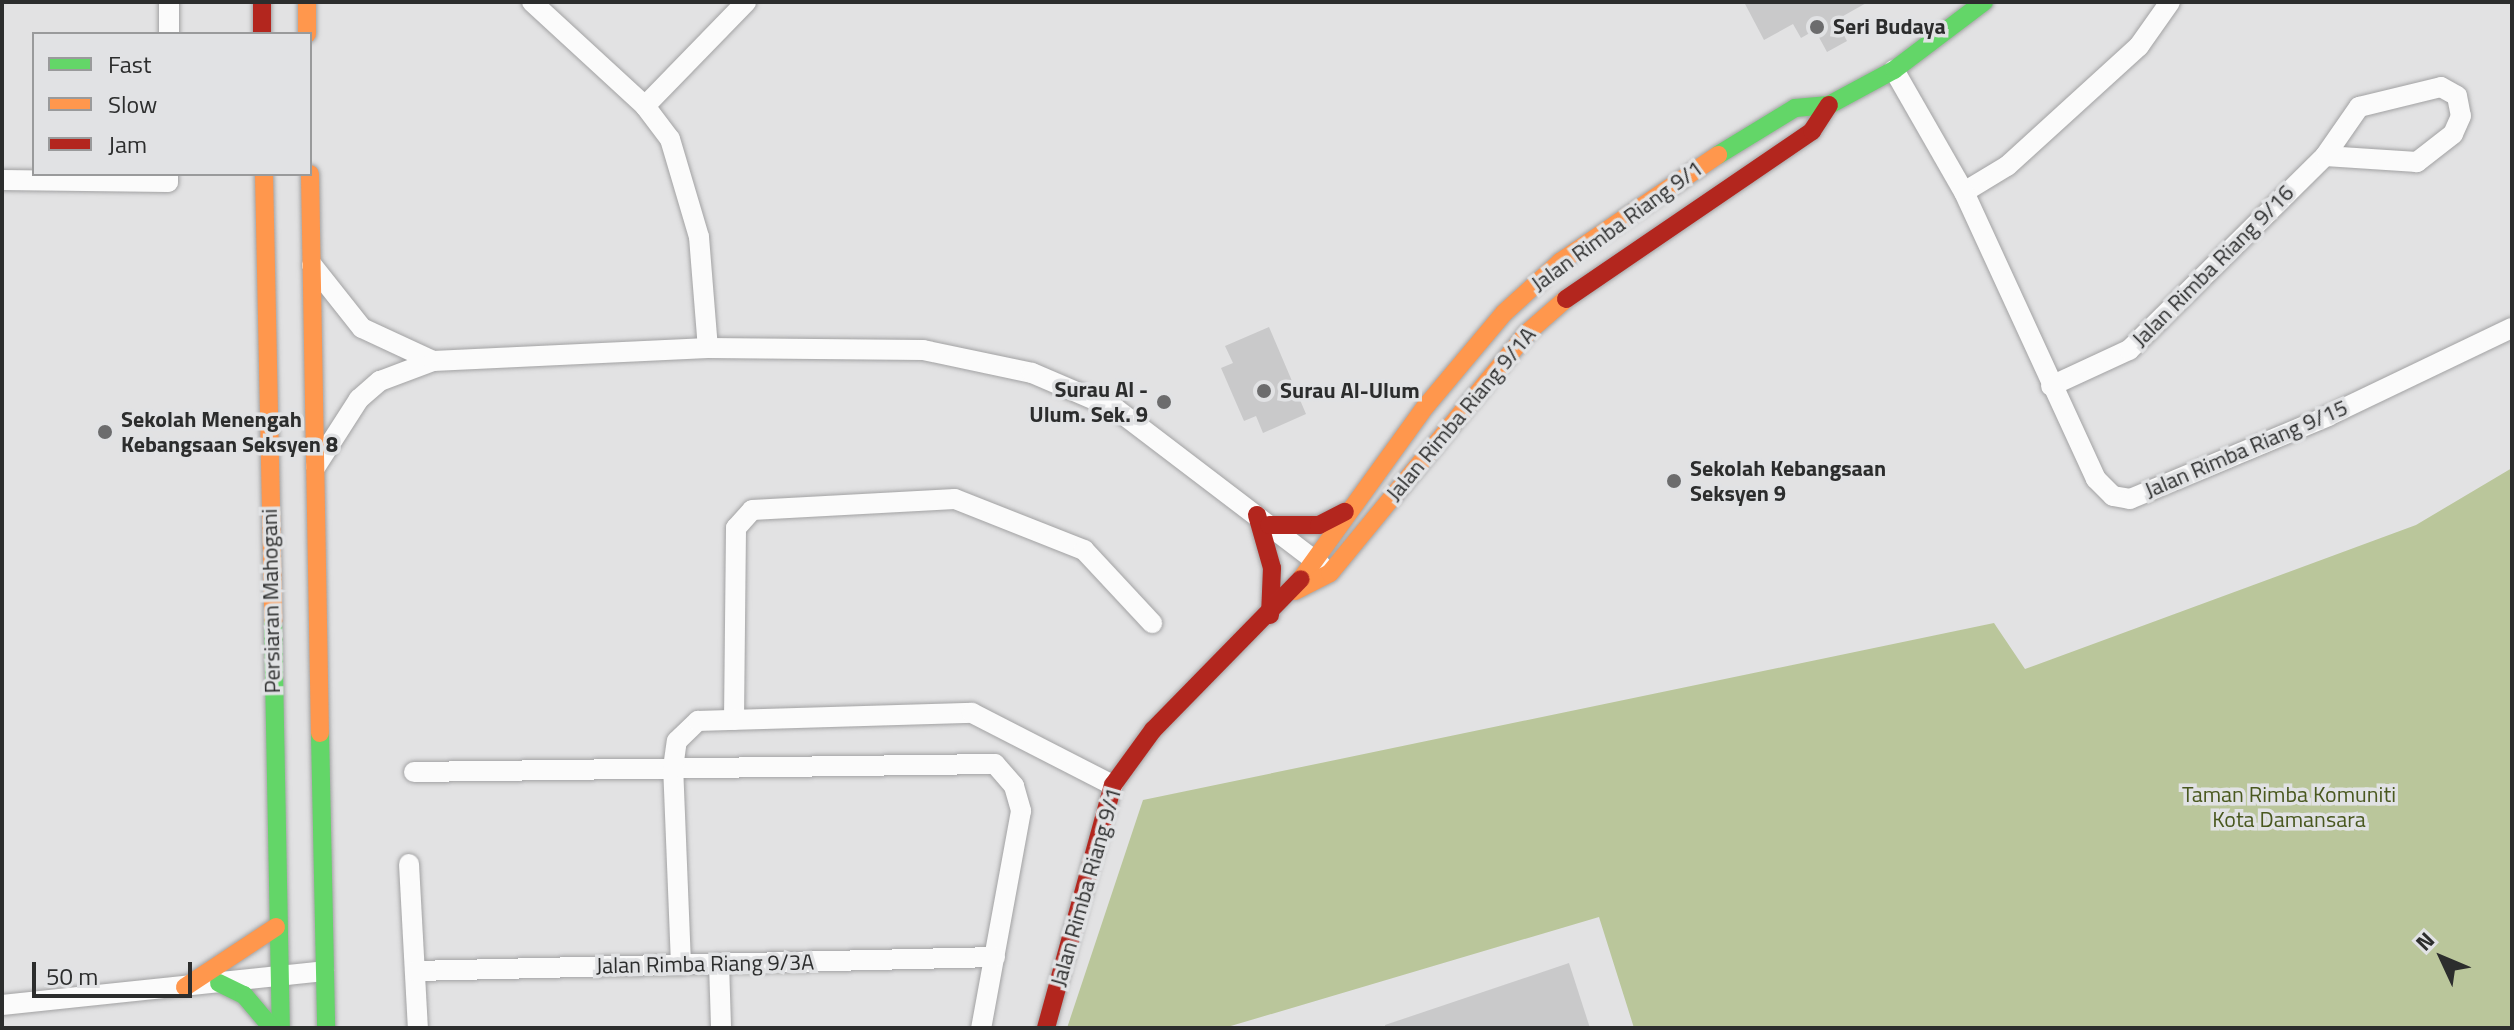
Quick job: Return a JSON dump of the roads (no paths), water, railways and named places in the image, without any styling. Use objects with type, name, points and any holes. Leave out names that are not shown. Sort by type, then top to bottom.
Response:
[{"type":"street","points":[[169,2],[169,32]]},
{"type":"street","points":[[262,2],[262,32]]},
{"type":"street","points":[[307,2],[307,32]]},
{"type":"street","points":[[532,2],[645,106],[670,139],[688,186],[708,348]]},
{"type":"street","points":[[645,106],[746,2]]},
{"type":"street","name":"Jalan Rimba Riang 9/1","points":[[1046,1028],[1113,785],[1153,730],[1295,591],[1312,558],[1347,511],[1504,313],[1560,262],[1692,170],[1795,108],[1829,105],[1894,70],[1984,2]]},
{"type":"street","points":[[1964,192],[2007,166],[2139,46],[2170,2]]},
{"type":"street","name":"Jalan Rimba Riang 9/15","points":[[1894,70],[1964,192],[2096,479],[2113,496],[2130,499],[2328,416],[2512,328]]},
{"type":"street","name":"Jalan Rimba Riang 9/16","points":[[2051,386],[2129,350],[2325,156],[2359,107],[2441,87],[2457,96],[2461,116],[2453,134],[2417,162],[2325,156]]},
{"type":"street","name":"Jalan Rimba Riang 9/1A","points":[[1295,591],[1330,573],[1527,333],[1589,279],[1812,131],[1829,105]]},
{"type":"street","points":[[1692,170],[1709,197]]},
{"type":"street","name":"Persiaran Mahogani","points":[[264,176],[276,927],[281,1028]]},
{"type":"street","points":[[310,176],[326,1028]]},
{"type":"street","points":[[2,180],[168,178]]},
{"type":"street","points":[[311,264],[362,328],[433,361]]},
{"type":"street","points":[[315,467],[359,399],[380,381],[433,361],[708,348],[923,350],[1032,373],[1142,424],[1330,573]]},
{"type":"street","points":[[734,720],[736,528],[752,510],[955,499],[1084,550],[1152,623]]},
{"type":"street","points":[[1263,520],[1319,525],[1347,511]]},
{"type":"street","points":[[1263,520],[1272,568],[1270,615]]},
{"type":"street","points":[[681,964],[673,768],[677,741],[698,721],[972,713],[1113,785]]},
{"type":"street","points":[[414,772],[995,764],[1014,786],[1021,811],[981,1028]]},
{"type":"street","points":[[409,864],[418,1028]]},
{"type":"street","points":[[185,987],[227,965],[276,927]]},
{"type":"street","name":"Jalan Rimba Riang 9/3A","points":[[415,971],[995,957]]},
{"type":"street","points":[[719,963],[721,1028]]},
{"type":"street","points":[[2,1005],[324,971]]},
{"type":"street","points":[[219,983],[244,995],[272,1028]]},
{"type":"place","name":"Seri Budaya","points":[[1817,27]]},
{"type":"place","name":"Surau Al-Ulum","points":[[1264,391]]},
{"type":"place","name":"Surau Al - Ulum. Sek. 9","points":[[1164,402]]},
{"type":"place","name":"Sekolah Menengah Kebangsaan Seksyen 8","points":[[105,432]]},
{"type":"place","name":"Sekolah Kebangsaan Seksyen 9","points":[[1674,481]]},
{"type":"park label","name":"Taman Rimba Komuniti Kota Damansara","points":[[2289,806]]}]
